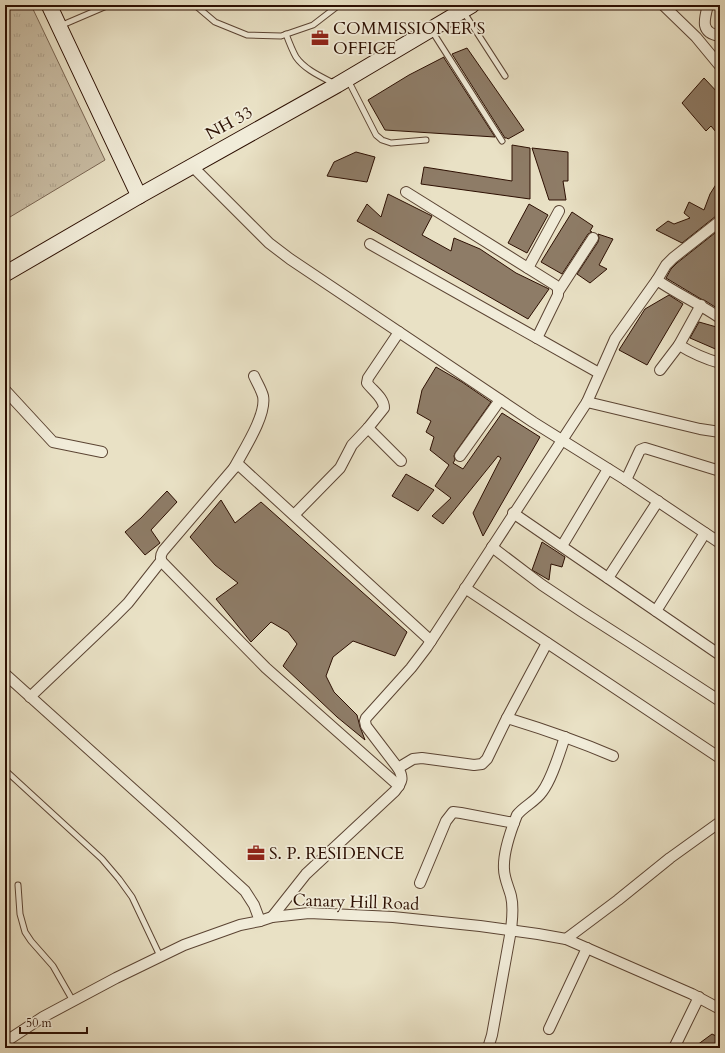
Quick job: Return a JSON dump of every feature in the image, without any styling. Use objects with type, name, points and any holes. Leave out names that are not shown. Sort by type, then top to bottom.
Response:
[{"type":"main road","points":[[49,5],[139,196]]},
{"type":"main road","name":"NH 33","points":[[5,274],[139,196],[342,82],[467,8]]},
{"type":"street","points":[[663,5],[696,38],[720,66]]},
{"type":"street","points":[[708,5],[704,21],[706,28],[710,33],[720,36]]},
{"type":"street","points":[[192,166],[274,247],[290,259],[562,441],[626,480],[720,543]]},
{"type":"street","points":[[406,192],[552,282],[558,288],[558,292]]},
{"type":"street","points":[[528,268],[559,212]]},
{"type":"street","points":[[272,917],[306,874],[399,786],[402,780],[402,774],[366,726],[365,721],[367,716],[411,668],[430,642],[587,402],[615,339],[666,265],[720,221]]},
{"type":"street","points":[[537,338],[558,292],[593,238]]},
{"type":"street","points":[[370,244],[599,373]]},
{"type":"street","points":[[657,280],[701,305],[720,318]]},
{"type":"street","points":[[660,370],[679,345],[701,305]]},
{"type":"street","points":[[294,515],[340,468],[352,445],[384,408],[382,399],[367,383],[368,378],[399,332]]},
{"type":"street","points":[[679,345],[691,353],[720,363]]},
{"type":"street","points":[[30,697],[128,602],[161,560],[163,551],[234,468],[257,424],[262,411],[263,397],[254,376]]},
{"type":"street","points":[[5,390],[53,442],[102,452]]},
{"type":"street","points":[[460,456],[500,400]]},
{"type":"street","points":[[587,402],[700,429],[720,432]]},
{"type":"street","points":[[368,428],[401,460]]},
{"type":"street","points":[[626,480],[640,450],[645,448],[720,471]]},
{"type":"street","points":[[234,468],[238,466],[243,467],[430,642]]},
{"type":"street","points":[[562,546],[608,469]]},
{"type":"street","points":[[608,578],[658,501]]},
{"type":"street","points":[[513,513],[720,655]]},
{"type":"street","points":[[656,611],[705,532]]},
{"type":"street","points":[[492,547],[542,585],[720,701]]},
{"type":"street","points":[[161,560],[266,668],[399,786]]},
{"type":"street","points":[[465,588],[720,758]]},
{"type":"street","points":[[398,768],[413,759],[422,758],[474,765],[482,764],[487,759],[547,643]]},
{"type":"street","points":[[5,674],[245,891],[254,905],[260,921]]},
{"type":"street","points":[[507,718],[613,756]]},
{"type":"street","points":[[488,1048],[492,1035],[513,906],[503,870],[504,857],[517,815],[520,810],[541,793],[547,783],[565,738]]},
{"type":"street","points":[[420,883],[446,821],[453,812],[514,823]]},
{"type":"street","points":[[566,939],[670,858],[720,822]]},
{"type":"street","name":"Canary Hill Road","points":[[5,1042],[43,1017],[116,978],[184,945],[240,925],[272,917],[309,913],[393,917],[480,926],[566,939],[699,998],[720,1009]]},
{"type":"street","points":[[549,1029],[587,948]]},
{"type":"street","points":[[674,1048],[699,998]]},
{"type":"lane","points":[[59,27],[109,5]]},
{"type":"lane","points":[[195,5],[215,22],[247,35],[281,36],[313,25],[339,5]]},
{"type":"lane","points":[[467,8],[505,76]]},
{"type":"lane","points":[[431,29],[502,141]]},
{"type":"lane","points":[[286,34],[292,50],[304,66],[315,74],[342,82],[376,135],[382,140],[391,143],[426,140]]},
{"type":"lane","points":[[5,770],[102,859],[119,879],[132,897],[160,956]]},
{"type":"lane","points":[[18,885],[20,914],[25,932],[53,966],[73,1001]]},
{"type":"green space","points":[[5,5],[31,5],[105,160],[5,220]]},
{"type":"building","points":[[467,48],[524,130],[508,139],[505,138],[452,54]]},
{"type":"building","points":[[444,57],[495,137],[385,130],[368,100],[409,75]]},
{"type":"building","points":[[704,78],[720,95],[720,137],[711,126],[706,131],[682,103]]},
{"type":"building","points":[[512,145],[530,148],[530,199],[421,184],[424,167],[512,181]]},
{"type":"building","points":[[532,148],[568,152],[568,181],[563,181],[566,200],[549,200]]},
{"type":"building","points":[[356,152],[375,157],[367,182],[327,176],[334,162]]},
{"type":"building","points":[[720,178],[720,215],[716,216],[682,243],[656,230],[668,221],[674,224],[690,218],[684,213],[689,202],[704,210],[710,194]]},
{"type":"building","points":[[388,194],[432,216],[422,235],[451,251],[454,238],[480,249],[516,273],[549,289],[528,319],[357,221],[367,204],[381,217]]},
{"type":"building","points":[[529,204],[548,215],[527,253],[508,243]]},
{"type":"building","points":[[572,212],[593,226],[590,231],[592,232],[588,234],[562,274],[541,262]]},
{"type":"building","points":[[720,229],[720,310],[666,278],[671,269],[677,263]]},
{"type":"building","points":[[598,234],[613,239],[599,265],[607,269],[590,283],[577,274],[598,242]]},
{"type":"building","points":[[669,295],[683,304],[647,365],[619,350],[645,309]]},
{"type":"building","points":[[699,322],[720,328],[720,351],[690,338]]},
{"type":"building","points":[[436,367],[462,382],[491,402],[455,453],[455,460],[453,463],[463,469],[502,413],[540,437],[483,536],[473,513],[501,458],[498,456],[443,524],[432,516],[451,498],[435,486],[449,465],[430,450],[434,437],[426,432],[431,421],[417,413],[422,390]]},
{"type":"building","points":[[406,474],[434,490],[418,511],[392,496]]},
{"type":"building","points":[[167,491],[177,502],[151,530],[160,543],[145,555],[125,532]]},
{"type":"building","points":[[221,500],[235,523],[261,502],[407,632],[395,656],[353,641],[333,657],[326,676],[334,692],[357,715],[365,740],[337,717],[283,666],[297,644],[288,632],[271,622],[251,642],[216,599],[238,583],[215,565],[190,537]]},
{"type":"building","points":[[542,542],[565,557],[562,567],[551,564],[549,580],[532,570]]},
{"type":"building","points":[[712,1034],[720,1038],[720,1048],[693,1048]]},
{"type":"place","name":"COMMISSIONER'S OFFICE","points":[[320,38]]},
{"type":"place","name":"S. P. RESIDENCE","points":[[256,853]]}]
